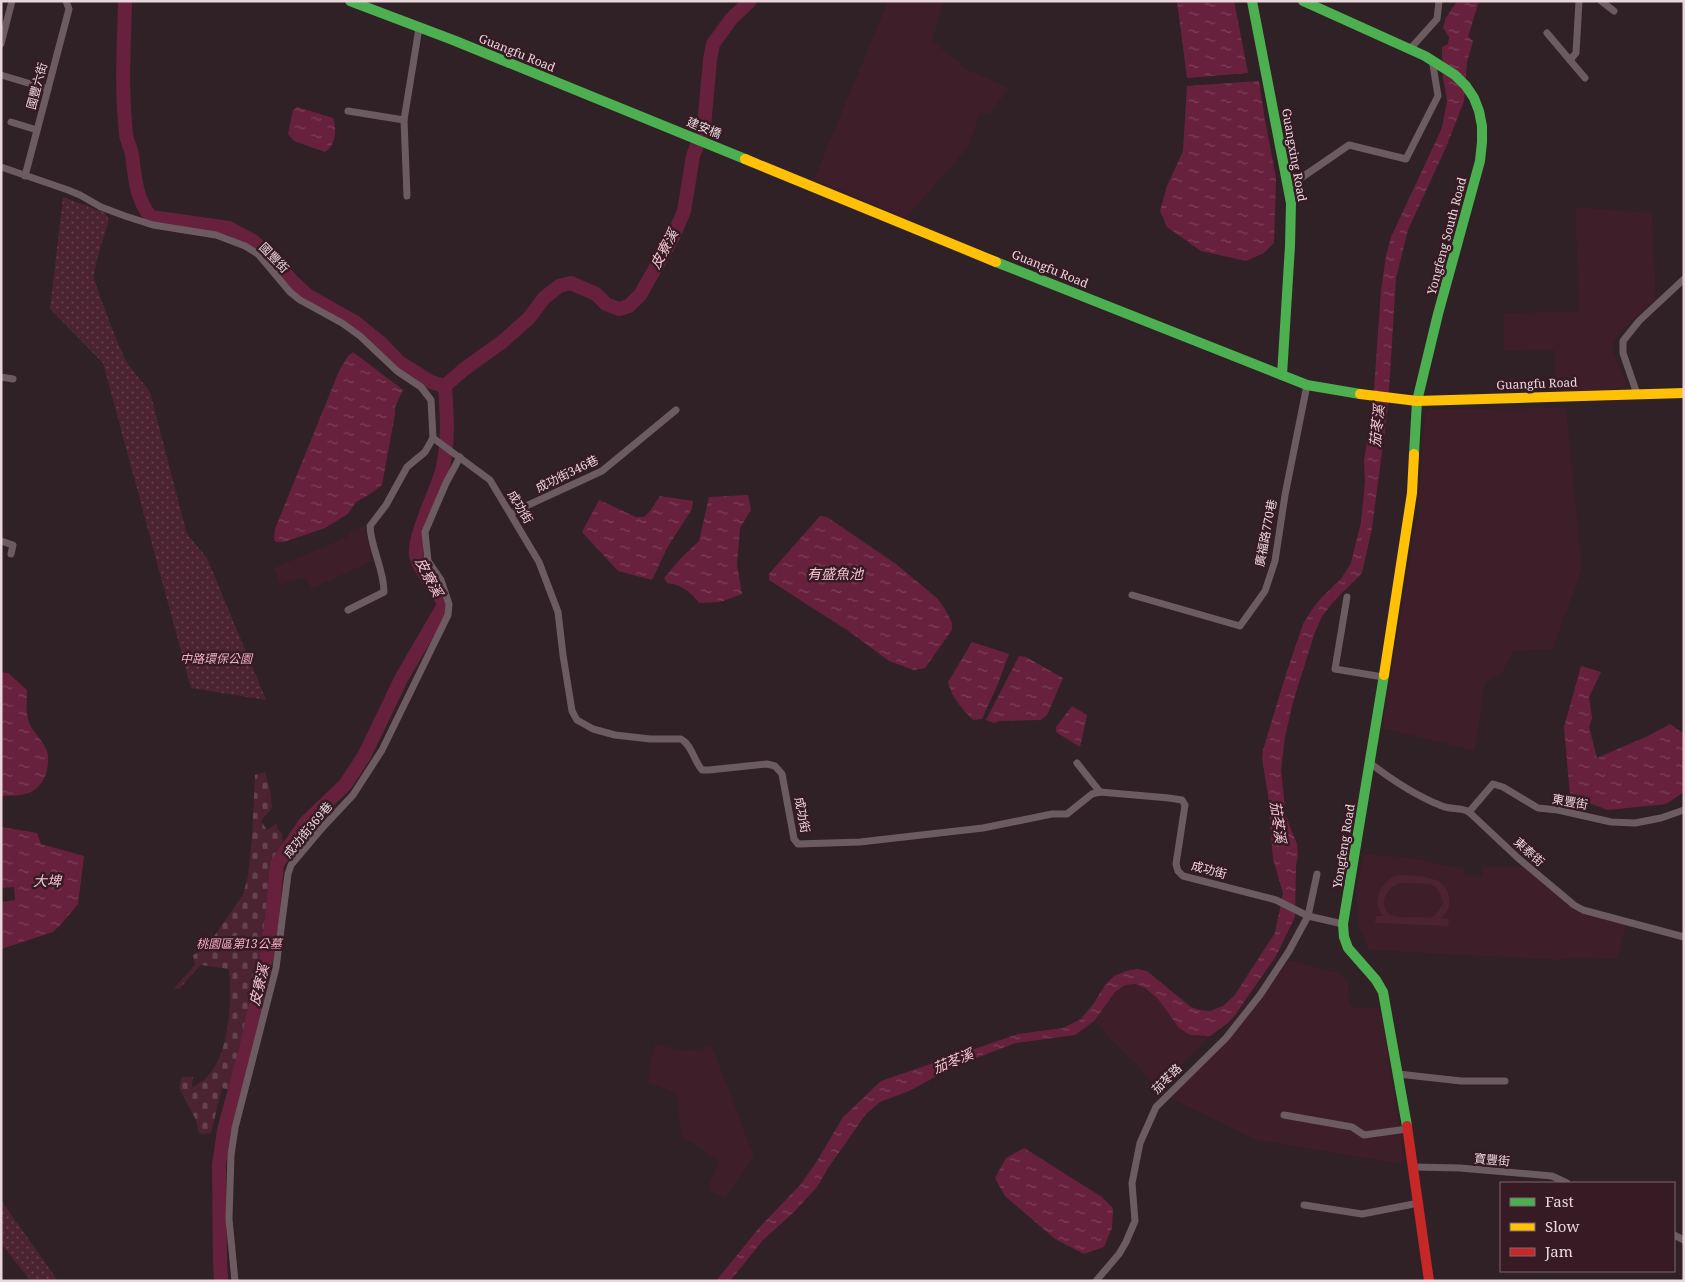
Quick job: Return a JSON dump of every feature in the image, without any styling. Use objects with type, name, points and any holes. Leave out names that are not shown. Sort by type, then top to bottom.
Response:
[{"type":"street","points":[[1,44],[12,1]]},
{"type":"street","name":"國豐六街","points":[[25,176],[68,9],[66,1]]},
{"type":"street","name":"Guangfu Road","points":[[350,1],[673,129]]},
{"type":"street","name":"Guangxing Road","points":[[1252,1],[1291,204],[1292,231],[1282,375]]},
{"type":"street","points":[[1288,187],[1349,145],[1406,159],[1438,96],[1432,59],[1303,1]]},
{"type":"street","points":[[1410,49],[1437,19],[1439,1]]},
{"type":"street","points":[[1570,60],[1576,53],[1579,1]]},
{"type":"street","points":[[1601,1],[1614,10]]},
{"type":"street","points":[[407,196],[404,120],[418,28]]},
{"type":"street","points":[[1548,33],[1585,78]]},
{"type":"street","name":"Yongfeng South Road","points":[[1418,401],[1438,314],[1482,152],[1483,139],[1476,99],[1462,81],[1432,59]]},
{"type":"street","points":[[1,75],[48,89]]},
{"type":"street","points":[[348,111],[404,120]]},
{"type":"street","points":[[11,122],[37,130]]},
{"type":"street","name":"建安橋","points":[[673,129],[725,150]]},
{"type":"street","name":"Guangfu Road","points":[[725,150],[944,241],[1307,385],[1369,396],[1418,401],[1684,393]]},
{"type":"street","name":"國豐街","points":[[1,167],[80,194],[101,207],[124,216],[153,225],[216,235],[245,246],[258,254],[300,300],[342,323],[360,336],[397,371],[421,387],[432,400],[435,439]]},
{"type":"street","points":[[1637,394],[1622,353],[1623,341],[1639,321],[1684,279]]},
{"type":"street","points":[[1,377],[13,379]]},
{"type":"street","name":"廣福路770巷","points":[[1132,595],[1240,626],[1265,591],[1275,561],[1285,495],[1307,385]]},
{"type":"street","name":"Yongfeng Road","points":[[1418,401],[1412,493],[1343,924],[1344,937],[1348,948],[1376,980],[1383,992],[1414,1168],[1430,1281]]},
{"type":"street","name":"成功街346巷","points":[[511,513],[602,471],[676,410]]},
{"type":"street","points":[[348,610],[384,592],[384,580],[370,538],[370,526],[386,505],[407,466],[425,452],[435,439]]},
{"type":"street","name":"成功街","points":[[435,439],[490,480],[539,562],[558,612],[572,711],[577,720],[593,729],[615,735],[650,739],[680,739],[689,746],[702,770],[768,764],[775,766],[782,774],[794,839],[798,844],[860,842],[982,828],[1052,814],[1067,814],[1092,794],[1100,792],[1182,800],[1185,805],[1176,864],[1178,871],[1183,876],[1280,902],[1308,916]]},
{"type":"street","name":"成功街369巷","points":[[235,1281],[230,1219],[231,1155],[235,1128],[276,968],[288,874],[291,864],[323,826],[353,795],[382,750],[448,615],[449,604],[441,580],[428,561],[425,532],[446,483],[460,457]]},
{"type":"street","points":[[1,541],[13,545],[11,554]]},
{"type":"street","points":[[1346,597],[1335,669],[1384,676]]},
{"type":"street","points":[[1077,763],[1100,792]]},
{"type":"street","points":[[1370,763],[1398,783],[1426,799],[1445,808],[1464,808],[1469,812]]},
{"type":"street","name":"東豐街","points":[[1469,812],[1492,784],[1503,787],[1538,808],[1558,810],[1611,822],[1635,823],[1661,818],[1684,810]]},
{"type":"street","name":"東泰街","points":[[1469,812],[1518,858],[1574,905],[1583,910],[1684,937]]},
{"type":"street","name":"茄苳路","points":[[1096,1281],[1119,1254],[1134,1221],[1132,1183],[1140,1142],[1156,1107],[1226,1038],[1260,995],[1289,951],[1308,916],[1317,874]]},
{"type":"street","points":[[1308,916],[1343,924]]},
{"type":"street","points":[[1398,1074],[1461,1081],[1505,1082]]},
{"type":"street","points":[[1284,1115],[1352,1127],[1364,1134],[1407,1128]]},
{"type":"street","name":"寶豐街","points":[[1414,1168],[1460,1168],[1552,1176],[1565,1182]]},
{"type":"street","points":[[1304,1205],[1362,1214],[1419,1202]]},
{"type":"shaded area","points":[[888,1],[944,1],[932,41],[968,70],[1009,88],[990,114],[980,113],[968,147],[906,218],[814,179]]},
{"type":"shaded area","points":[[1575,207],[1652,213],[1656,299],[1620,332],[1613,345],[1613,351],[1629,389],[1556,391],[1554,350],[1504,351],[1503,313],[1579,311]]},
{"type":"shaded area","points":[[1566,408],[1582,568],[1553,649],[1513,651],[1502,673],[1485,683],[1475,751],[1382,728],[1417,515],[1425,413],[1431,409]]},
{"type":"shaded area","points":[[365,526],[372,561],[312,589],[305,577],[280,585],[274,568],[347,537],[350,530]]},
{"type":"shaded area","points":[[1364,854],[1405,857],[1464,869],[1465,875],[1481,877],[1483,867],[1526,867],[1572,908],[1581,913],[1626,925],[1617,959],[1571,958],[1559,960],[1369,950],[1359,927],[1356,891]]},
{"type":"shaded area","points":[[1289,960],[1338,973],[1348,980],[1349,1004],[1354,1008],[1379,1008],[1404,1160],[1400,1164],[1256,1140],[1172,1099],[1172,1094],[1257,1005]]},
{"type":"shaded area","points":[[1135,984],[1144,988],[1158,999],[1179,1028],[1190,1035],[1210,1036],[1159,1089],[1094,1021],[1115,992],[1125,985]]},
{"type":"shaded area","points":[[655,1044],[686,1051],[712,1046],[754,1157],[725,1198],[707,1190],[719,1162],[701,1148],[682,1138],[676,1093],[648,1083],[650,1061]]},
{"type":"green space","name":"中路環保公園","points":[[63,197],[105,213],[109,220],[95,269],[94,276],[98,291],[127,362],[150,392],[187,534],[207,558],[266,700],[191,688],[103,363],[50,309]]},
{"type":"green space","name":"桃園區第13公墓","points":[[265,772],[271,793],[272,808],[261,821],[267,830],[277,823],[277,828],[282,834],[283,842],[273,865],[263,956],[230,1090],[222,1088],[211,1133],[199,1134],[196,1120],[179,1088],[182,1077],[193,1077],[192,1087],[204,1080],[220,1056],[228,1027],[229,969],[201,965],[179,989],[174,988],[195,965],[193,955],[205,949],[243,895],[248,876],[252,837],[255,775]]},
{"type":"green space","points":[[1398,875],[1421,876],[1436,880],[1442,884],[1446,889],[1450,902],[1447,911],[1441,918],[1449,919],[1448,926],[1375,923],[1376,916],[1383,916],[1378,904],[1380,892],[1383,886]],"holes":[[[1399,883],[1431,884],[1438,890],[1443,903],[1434,916],[1428,918],[1400,917],[1391,915],[1384,907],[1385,896],[1388,891]]]},
{"type":"green space","points":[[1,1200],[58,1281],[31,1281],[1,1244]]},
{"type":"water","points":[[1177,1],[1234,1],[1248,73],[1187,78]]},
{"type":"water","name":"茄苳溪","points":[[1457,1],[1479,1],[1468,37],[1473,41],[1467,62],[1464,101],[1447,145],[1408,230],[1396,278],[1388,406],[1372,528],[1362,573],[1322,616],[1314,635],[1293,702],[1285,737],[1281,770],[1286,817],[1297,844],[1298,855],[1296,865],[1295,917],[1276,956],[1235,1015],[1228,1023],[1210,1036],[1190,1035],[1179,1028],[1158,999],[1145,988],[1135,984],[1125,985],[1115,992],[1094,1021],[1075,1035],[1016,1043],[957,1065],[909,1091],[880,1102],[866,1114],[817,1187],[795,1211],[763,1240],[730,1281],[716,1281],[759,1228],[801,1184],[843,1117],[881,1081],[1018,1034],[1063,1028],[1081,1019],[1105,985],[1114,976],[1126,971],[1137,969],[1147,971],[1191,1007],[1210,1011],[1223,1006],[1234,996],[1275,933],[1283,893],[1273,859],[1268,795],[1262,758],[1263,750],[1303,624],[1321,598],[1341,579],[1351,563],[1361,522],[1365,482],[1364,461],[1373,404],[1381,290],[1386,256],[1391,237],[1442,128],[1447,101],[1443,78],[1442,47],[1448,44],[1449,37],[1443,28],[1446,18]]},
{"type":"water","points":[[1259,81],[1276,178],[1274,243],[1264,253],[1246,261],[1201,251],[1167,227],[1160,211],[1167,186],[1183,151],[1187,86]]},
{"type":"water","points":[[297,107],[333,118],[335,136],[329,149],[325,152],[294,141],[288,134],[293,110]]},
{"type":"water","points":[[353,352],[403,390],[395,407],[382,485],[356,502],[348,514],[325,528],[284,542],[276,542],[274,540],[275,529],[339,371],[348,356]]},
{"type":"water","points":[[748,495],[751,510],[740,528],[737,565],[742,594],[720,602],[699,603],[685,589],[667,583],[664,578],[699,541],[709,497]]},
{"type":"water","points":[[660,496],[693,501],[692,509],[667,548],[652,580],[618,571],[582,532],[599,500],[636,517],[644,517]]},
{"type":"water","name":"有盛魚池","points":[[820,516],[827,517],[896,564],[938,599],[945,609],[952,623],[952,630],[925,668],[914,670],[889,661],[847,630],[769,580],[769,574]]},
{"type":"water","points":[[972,642],[1009,654],[982,719],[973,720],[955,698],[948,682]]},
{"type":"water","points":[[1019,656],[1026,657],[1063,678],[1047,715],[1041,720],[1000,721],[994,723],[986,720]]},
{"type":"water","points":[[1581,666],[1601,672],[1589,697],[1592,718],[1589,727],[1597,758],[1648,736],[1670,724],[1684,734],[1684,792],[1666,804],[1608,810],[1570,796],[1564,727]]},
{"type":"water","points":[[1,672],[8,673],[27,690],[28,721],[48,754],[46,774],[42,782],[33,791],[22,795],[1,796]]},
{"type":"water","points":[[1072,706],[1087,715],[1080,747],[1056,732],[1056,727]]},
{"type":"water","name":"大埤","points":[[1,827],[37,833],[41,844],[84,856],[78,904],[63,922],[53,932],[1,949],[1,902],[15,900],[14,887],[1,888]]},
{"type":"water","points":[[1024,1148],[1102,1197],[1113,1208],[1112,1228],[1104,1247],[1084,1254],[1055,1239],[1005,1196],[995,1178],[1006,1158]]},
{"type":"waterway","points":[[125,1],[123,84],[126,136],[139,196],[151,217],[229,228],[253,241],[307,295],[355,322],[382,344],[399,362],[431,382],[445,386]]},
{"type":"waterway","name":"皮寮溪","points":[[445,386],[463,370],[502,342],[529,318],[544,298],[559,286],[571,283],[596,294],[606,304],[619,309],[629,306],[640,295],[673,237],[684,211],[693,156],[704,127],[713,44],[731,19],[750,1]]},
{"type":"waterway","name":"皮寮溪","points":[[221,1281],[219,1165],[224,1130],[246,1049],[267,955],[277,864],[306,822],[345,785],[364,756],[402,677],[444,605],[438,592],[418,562],[416,547],[426,513],[442,471],[446,450],[445,386]]},
{"type":"traffic: fast","points":[[350,1],[453,40],[745,159]]},
{"type":"traffic: fast","points":[[1252,1],[1291,203],[1282,375]]},
{"type":"traffic: fast","points":[[1303,1],[1425,56],[1455,75],[1466,86],[1474,98],[1479,111],[1482,126],[1480,161],[1438,314],[1417,401],[1414,454]]},
{"type":"traffic: fast","points":[[996,262],[1307,385],[1360,394]]},
{"type":"traffic: fast","points":[[1384,675],[1343,924],[1344,937],[1348,948],[1376,980],[1383,992],[1407,1126]]},
{"type":"traffic: slow","points":[[745,159],[996,262]]},
{"type":"traffic: slow","points":[[1360,394],[1417,401],[1684,393]]},
{"type":"traffic: slow","points":[[1384,675],[1412,493],[1414,454]]},
{"type":"traffic: jam","points":[[1407,1126],[1429,1281]]}]
